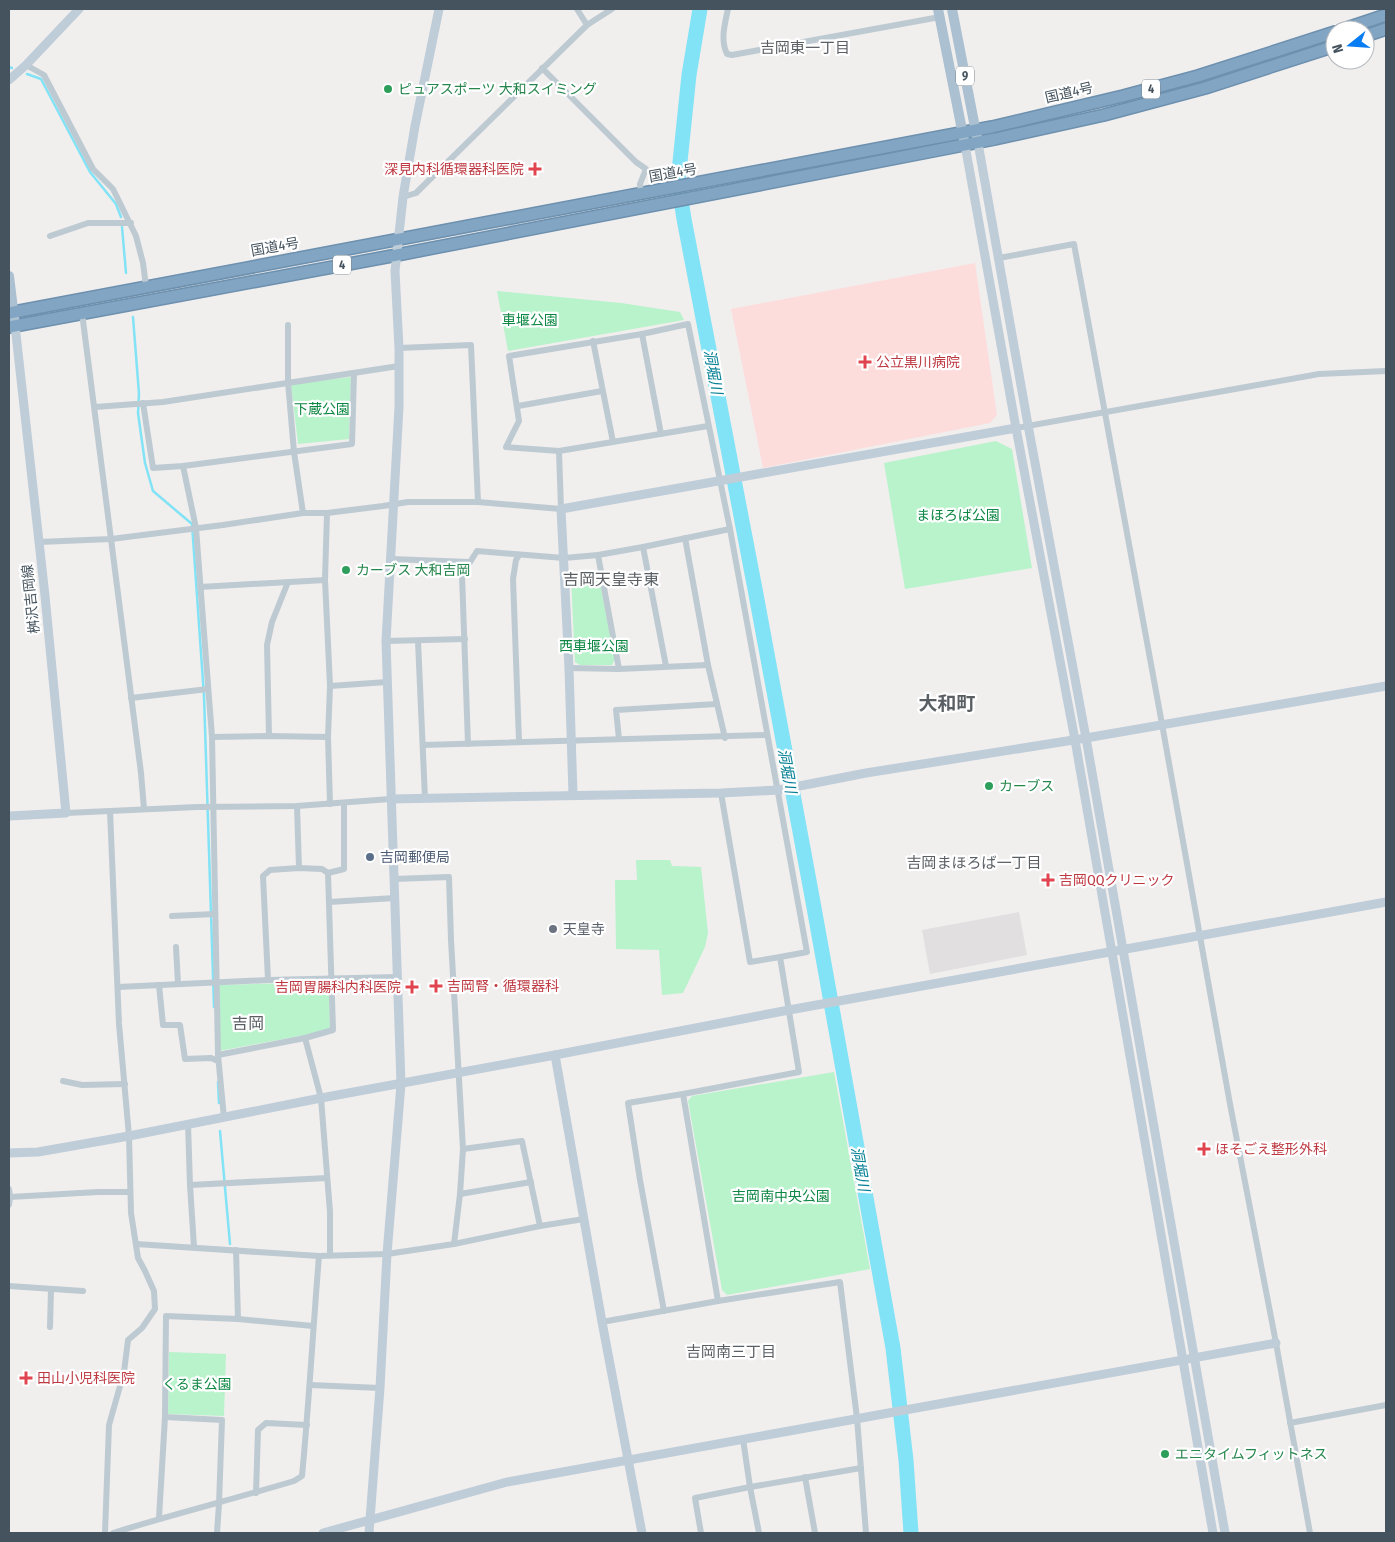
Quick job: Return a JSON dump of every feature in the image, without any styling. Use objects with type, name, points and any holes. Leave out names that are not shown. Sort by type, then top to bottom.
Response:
[{"type":"highway","points":[[1371,20],[1386,15]]},
{"type":"highway","name":"国道4号","points":[[11,313],[976,130],[1198,76],[1325,35]]},
{"type":"highway","name":"国道4号","points":[[12,326],[397,255],[978,143],[1104,115],[1206,88],[1325,49]]},
{"type":"main road","name":"9","points":[[952,9],[978,143]]},
{"type":"main road","name":"9","points":[[939,13],[966,145]]},
{"type":"main road","points":[[9,276],[12,326]]},
{"type":"street","points":[[9,80],[26,65],[79,9]]},
{"type":"street","points":[[369,1533],[380,1388],[387,1254],[401,1084],[386,682],[386,641],[399,407],[399,348],[395,271],[403,197],[414,126],[439,9]]},
{"type":"street","points":[[576,9],[586,25]]},
{"type":"street","points":[[403,197],[416,193],[586,25],[612,9]]},
{"type":"street","points":[[728,9],[723,38],[727,54],[732,55],[939,13]]},
{"type":"street","points":[[26,65],[44,75],[93,169],[113,189],[136,236],[143,263],[146,286]]},
{"type":"street","points":[[542,68],[636,162],[646,169],[640,184],[641,194]]},
{"type":"street","points":[[978,143],[1086,738],[1226,1533]]},
{"type":"street","points":[[966,145],[1016,428],[1075,740],[1213,1533]]},
{"type":"street","points":[[50,236],[88,223],[131,223]]},
{"type":"street","points":[[999,258],[1074,244],[1310,1533]]},
{"type":"street","points":[[82,313],[132,698],[144,810]]},
{"type":"street","points":[[708,426],[559,451],[506,447],[519,420],[509,356],[642,334],[688,324],[730,529],[767,735],[783,789],[807,952],[750,962],[721,793]]},
{"type":"street","points":[[288,325],[288,382],[294,452],[303,513]]},
{"type":"street","name":"桝沢吉岡線","points":[[12,326],[45,596],[66,813]]},
{"type":"street","points":[[642,334],[661,434]]},
{"type":"street","points":[[593,341],[613,442]]},
{"type":"street","points":[[399,348],[470,345],[478,502]]},
{"type":"street","points":[[95,407],[163,402],[399,366]]},
{"type":"street","points":[[38,542],[111,539],[303,513],[327,512],[408,502],[478,502],[562,509],[1318,374],[1386,371]]},
{"type":"street","points":[[143,403],[153,468],[183,466],[352,444],[354,373]]},
{"type":"street","points":[[518,406],[602,391]]},
{"type":"street","points":[[559,451],[573,795]]},
{"type":"street","points":[[183,466],[196,528],[212,738],[211,808],[218,1059],[224,1118]]},
{"type":"street","points":[[327,512],[325,580],[330,686],[328,737],[330,804]]},
{"type":"street","points":[[468,744],[462,575],[477,551],[564,558],[598,555],[730,529]]},
{"type":"street","points":[[685,538],[708,665],[725,738]]},
{"type":"street","points":[[643,547],[666,666]]},
{"type":"street","points":[[519,555],[516,560],[513,579],[519,742]]},
{"type":"street","points":[[598,555],[619,669]]},
{"type":"street","points":[[391,559],[469,562]]},
{"type":"street","points":[[200,587],[325,580]]},
{"type":"street","points":[[269,736],[267,645],[272,622],[288,582]]},
{"type":"street","points":[[386,641],[465,639]]},
{"type":"street","points":[[418,641],[425,799]]},
{"type":"street","points":[[569,668],[619,669],[708,665]]},
{"type":"street","points":[[330,686],[386,682]]},
{"type":"street","points":[[9,816],[198,807],[297,806],[390,799],[721,793],[783,789],[866,773],[1075,740],[1386,686]]},
{"type":"street","points":[[132,698],[207,689]]},
{"type":"street","points":[[619,739],[616,710],[717,704]]},
{"type":"street","points":[[423,745],[725,738],[767,735]]},
{"type":"street","points":[[212,738],[269,736],[328,737]]},
{"type":"street","points":[[328,873],[344,868],[344,803]]},
{"type":"street","points":[[297,806],[299,868]]},
{"type":"street","points":[[105,1533],[109,1425],[124,1372],[128,1340],[142,1328],[155,1309],[154,1291],[146,1270],[138,1258],[130,1192],[128,1136],[119,1024],[110,811]]},
{"type":"street","points":[[268,980],[263,876],[270,870],[299,868],[322,869],[328,873]]},
{"type":"street","points":[[159,985],[163,1025],[180,1025],[185,1060],[218,1059],[332,1030],[328,873]]},
{"type":"street","points":[[394,879],[449,877],[462,1149],[460,1194],[454,1244]]},
{"type":"street","points":[[329,902],[395,898]]},
{"type":"street","points":[[9,1153],[38,1152],[128,1136],[789,1010],[1386,902]]},
{"type":"street","points":[[172,916],[214,914]]},
{"type":"street","points":[[176,947],[178,984]]},
{"type":"street","points":[[664,1311],[628,1103],[799,1072],[780,957]]},
{"type":"street","points":[[118,987],[268,980],[397,977]]},
{"type":"street","points":[[306,1038],[321,1098],[330,1212],[330,1255]]},
{"type":"street","points":[[555,1055],[602,1322],[642,1533]]},
{"type":"street","points":[[63,1081],[82,1085],[124,1084]]},
{"type":"street","points":[[683,1094],[718,1301]]},
{"type":"street","points":[[188,1124],[194,1247]]},
{"type":"street","points":[[462,1149],[522,1141],[540,1226]]},
{"type":"street","points":[[190,1185],[327,1178]]},
{"type":"street","points":[[460,1194],[531,1182]]},
{"type":"street","points":[[9,1189],[9,1206]]},
{"type":"street","points":[[10,1197],[90,1192],[130,1192]]},
{"type":"street","points":[[136,1244],[319,1256],[387,1254],[454,1244],[584,1219]]},
{"type":"street","points":[[236,1250],[238,1319]]},
{"type":"street","points":[[113,1533],[159,1518],[256,1493],[294,1481],[302,1476],[319,1256]]},
{"type":"street","points":[[602,1322],[840,1282],[857,1418],[866,1533]]},
{"type":"street","points":[[9,1286],[83,1291]]},
{"type":"street","points":[[50,1326],[51,1289]]},
{"type":"street","points":[[155,1309],[166,1316],[238,1319],[313,1326]]},
{"type":"street","points":[[159,1518],[165,1417],[166,1316]]},
{"type":"street","points":[[322,1533],[507,1482],[1276,1343]]},
{"type":"street","points":[[310,1385],[380,1388]]},
{"type":"street","points":[[1290,1423],[1386,1405]]},
{"type":"street","points":[[165,1417],[222,1420],[216,1533]]},
{"type":"street","points":[[256,1493],[258,1430],[266,1423],[307,1425]]},
{"type":"street","points":[[743,1439],[759,1533]]},
{"type":"street","points":[[701,1533],[695,1498],[861,1468]]},
{"type":"street","points":[[805,1477],[815,1533]]},
{"type":"shaded area","name":"公立黒川病院","points":[[975,263],[997,415],[990,423],[763,468],[731,309]]},
{"type":"shaded area","points":[[1019,912],[1027,955],[930,974],[922,930]]},
{"type":"green space","name":"車堰公園","points":[[497,291],[621,303],[680,312],[684,320],[508,351]]},
{"type":"green space","name":"下蔵公園","points":[[351,377],[349,439],[298,444],[291,384]]},
{"type":"green space","name":"まほろば公園","points":[[996,441],[1012,449],[1032,568],[905,589],[884,463]]},
{"type":"green space","name":"西車堰公園","points":[[598,573],[615,659],[612,665],[580,665],[575,662],[571,578]]},
{"type":"green space","points":[[636,860],[670,860],[672,866],[701,867],[708,933],[705,947],[683,993],[662,995],[659,950],[616,949],[615,880],[637,880]]},
{"type":"green space","points":[[325,982],[329,986],[330,1029],[219,1051],[217,985]]},
{"type":"green space","name":"吉岡南中央公園","points":[[834,1072],[870,1269],[727,1295],[722,1290],[688,1101],[692,1096]]},
{"type":"green space","name":"くるま公園","points":[[169,1352],[226,1354],[224,1416],[168,1414]]},
{"type":"waterway","name":"洞堀川","points":[[700,9],[689,75],[678,181],[813,902],[893,1348],[906,1460],[911,1533]]},
{"type":"waterway","points":[[27,74],[41,79],[90,172],[116,204],[121,217]]},
{"type":"waterway","points":[[122,227],[126,273]]},
{"type":"waterway","points":[[133,317],[139,394],[138,413],[145,463],[153,491],[192,524],[204,696],[214,1007]]},
{"type":"waterway","points":[[218,1082],[219,1103]]},
{"type":"waterway","points":[[220,1131],[230,1244]]},
{"type":"place","name":"ピュアスポーツ 大和スイミング","points":[[388,89]]},
{"type":"place","name":"深見内科循環器科医院","points":[[535,169]]},
{"type":"place","name":"公立黒川病院","points":[[865,362]]},
{"type":"place","name":"カーブス 大和吉岡","points":[[346,570]]},
{"type":"place","name":"カーブス","points":[[989,786]]},
{"type":"place","name":"吉岡郵便局","points":[[370,857]]},
{"type":"place","name":"吉岡QQクリニック","points":[[1048,880]]},
{"type":"place","name":"天皇寺","points":[[553,929]]},
{"type":"place","name":"吉岡腎・循環器科","points":[[436,986]]},
{"type":"place","name":"吉岡胃腸科内科医院","points":[[412,987]]},
{"type":"place","name":"ほそごえ整形外科","points":[[1204,1149]]},
{"type":"place","name":"田山小児科医院","points":[[26,1378]]},
{"type":"place","name":"エニタイムフィットネス","points":[[1165,1454]]},
{"type":"district","name":"吉岡東一丁目","points":[[805,48]]},
{"type":"district","name":"吉岡天皇寺東","points":[[611,579]]},
{"type":"district","name":"大和町","points":[[947,703]]},
{"type":"district","name":"吉岡まほろば一丁目","points":[[974,863]]},
{"type":"district","name":"吉岡","points":[[248,1023]]},
{"type":"district","name":"吉岡南三丁目","points":[[731,1352]]}]
